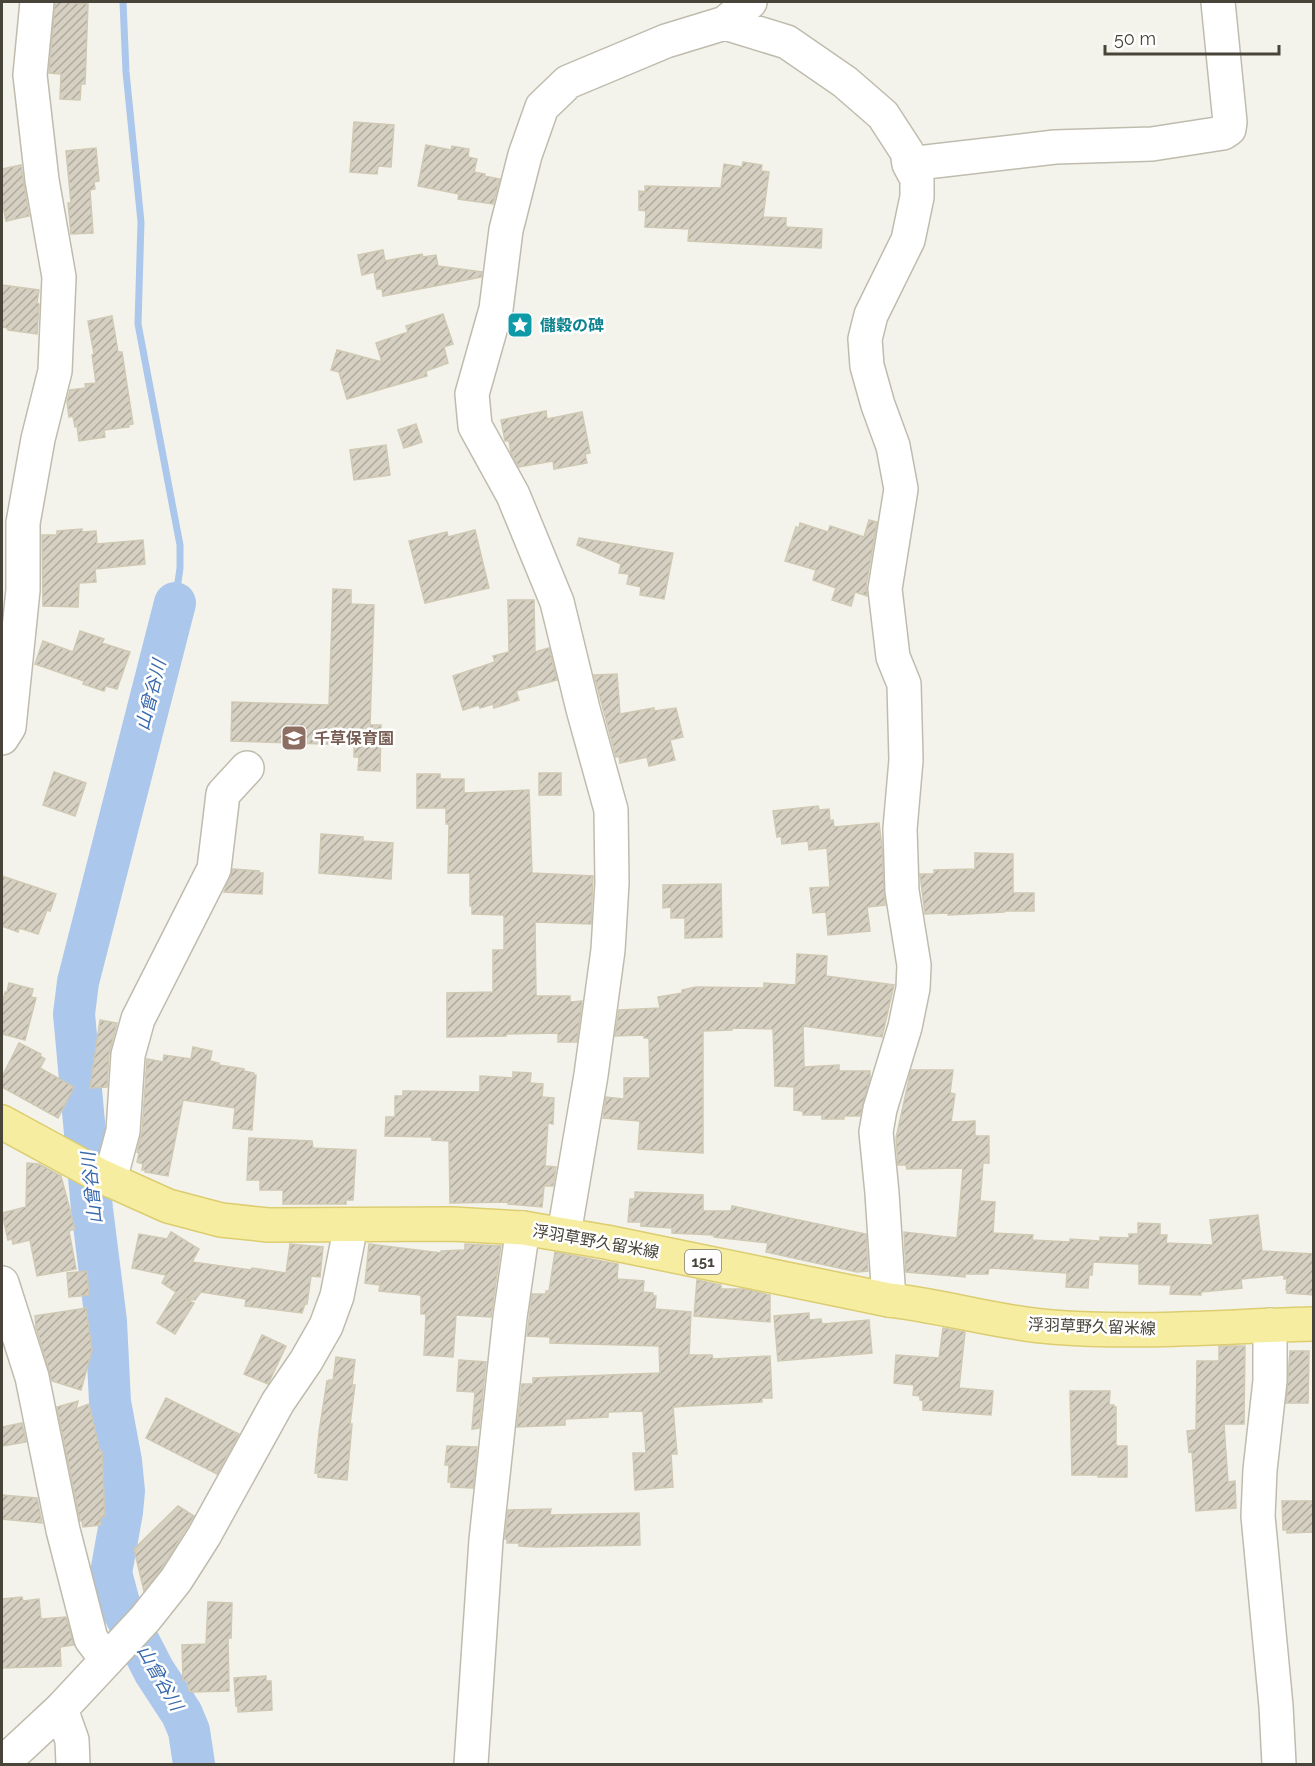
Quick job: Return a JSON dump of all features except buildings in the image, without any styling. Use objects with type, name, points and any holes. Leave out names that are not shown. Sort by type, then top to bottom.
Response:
[{"type":"main road","name":"浮羽草野久留米線","points":[[2,1122],[94,1172],[168,1206],[220,1220],[268,1225],[452,1224],[523,1228],[564,1234],[889,1300],[919,1303],[981,1317],[1051,1327],[1123,1330],[1314,1324]]},
{"type":"street","points":[[2,738],[9,727],[23,590],[24,523],[38,439],[55,371],[59,277],[42,180],[30,75],[37,2]]},
{"type":"street","points":[[564,1234],[591,1075],[608,950],[612,883],[611,810],[557,602],[513,495],[475,426],[472,394],[496,309],[506,230],[525,155],[542,107],[568,82],[666,40],[725,23],[750,2]]},
{"type":"street","points":[[909,164],[1055,147],[1152,144],[1223,133],[1229,129],[1230,122],[1218,2]]},
{"type":"street","points":[[725,23],[787,42],[845,82],[883,115],[907,152],[909,164],[917,179],[908,240],[871,315],[866,339],[867,366],[893,446],[900,489],[885,589],[893,657],[904,684],[906,760],[900,828],[902,891],[914,965],[914,988],[905,1027],[880,1109],[876,1132],[889,1300]]},
{"type":"street","points":[[94,1172],[123,1131],[128,1055],[138,1019],[214,869],[223,794],[247,768]]},
{"type":"street","points":[[2,1764],[61,1709],[126,1640],[176,1580],[204,1536],[278,1402],[326,1326],[337,1296],[351,1225]]},
{"type":"street","points":[[471,1764],[486,1540],[510,1317],[523,1228]]},
{"type":"street","points":[[2,1283],[32,1377],[63,1530],[91,1638],[126,1640]]},
{"type":"street","points":[[1270,1325],[1270,1382],[1260,1470],[1258,1516],[1276,1706],[1279,1764]]},
{"type":"street","points":[[61,1709],[72,1740],[73,1764]]},
{"type":"waterway","points":[[123,2],[126,72],[141,222],[138,324],[180,545],[180,568],[175,603]]},
{"type":"waterway","name":"山曾谷川","points":[[175,603],[78,982],[74,1014],[92,1209],[106,1321],[110,1402],[124,1491],[111,1573],[119,1603],[154,1671],[182,1714],[189,1731],[194,1764]]},
{"type":"place","name":"儲穀の碑","points":[[520,325]]},
{"type":"place","name":"千草保育園","points":[[294,738]]}]
